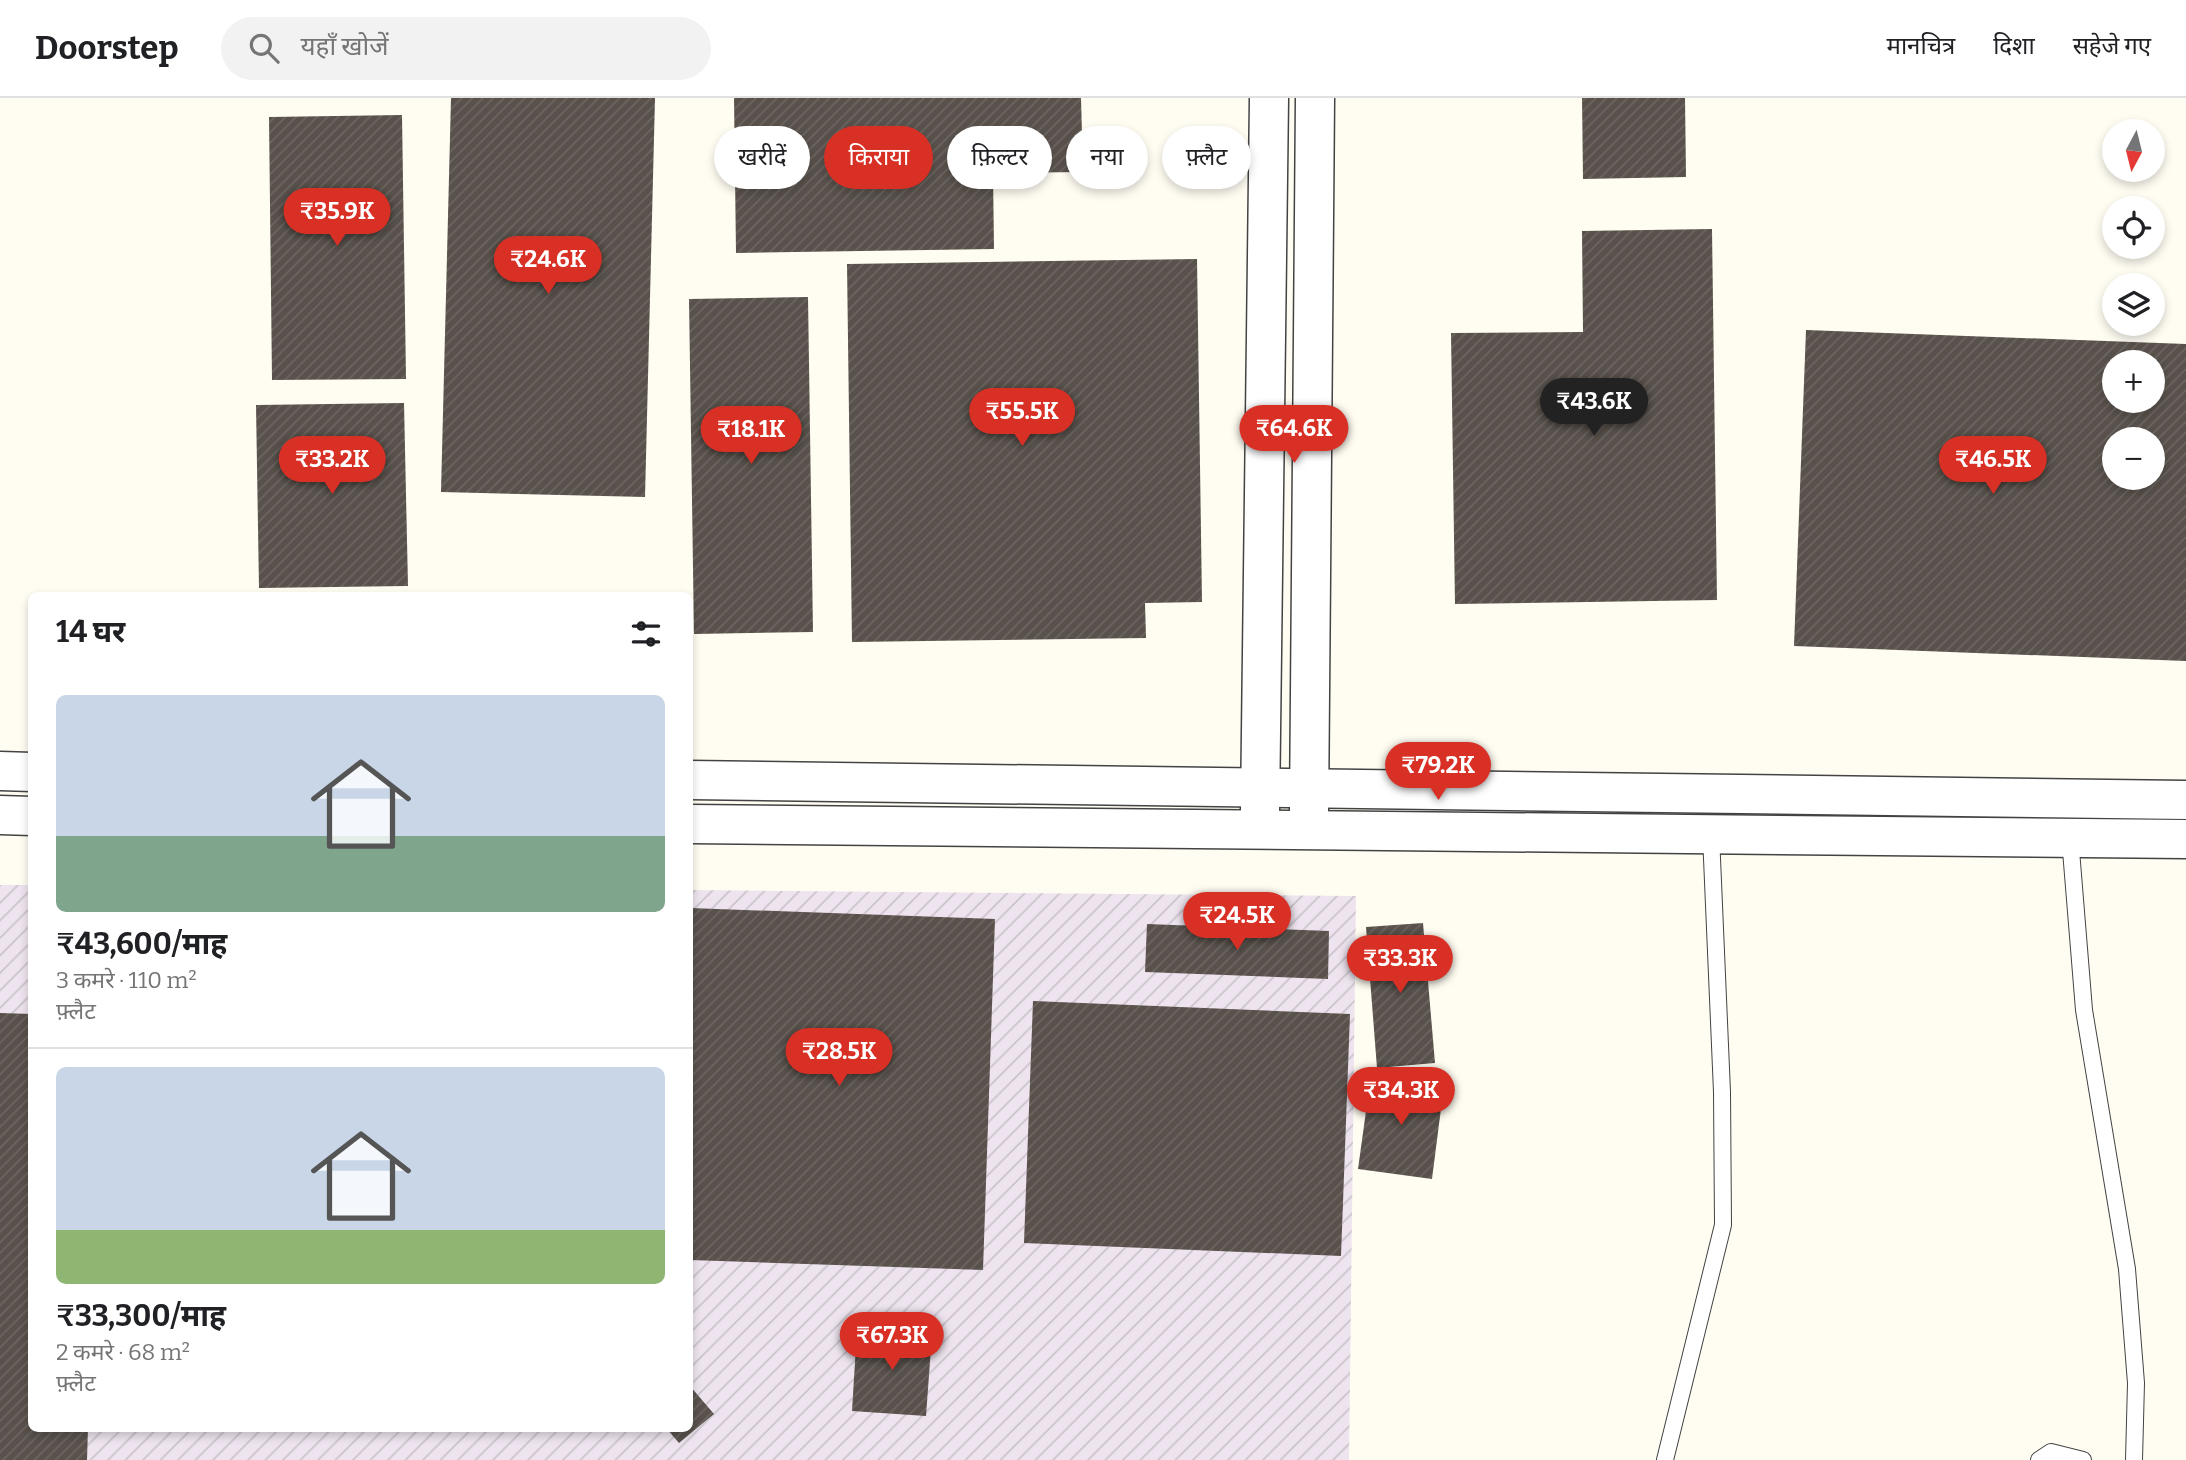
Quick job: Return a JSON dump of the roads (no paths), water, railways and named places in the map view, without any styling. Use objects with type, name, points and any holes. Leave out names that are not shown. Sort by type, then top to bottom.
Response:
[{"type":"street","points":[[1260,831],[1269,98]]},
{"type":"street","points":[[1309,830],[1315,98]]},
{"type":"street","points":[[0,771],[28,772]]},
{"type":"street","points":[[693,780],[2186,800]]},
{"type":"street","points":[[0,816],[28,816]]},
{"type":"street","points":[[693,824],[2186,839]]},
{"type":"lane","points":[[1665,1460],[1723,1225],[1722,1092],[1712,835]]},
{"type":"lane","points":[[2070,838],[2084,1010],[2127,1269],[2136,1383],[2134,1460]]},
{"type":"lane","points":[[2039,1460],[2051,1452],[2083,1460]]}]
